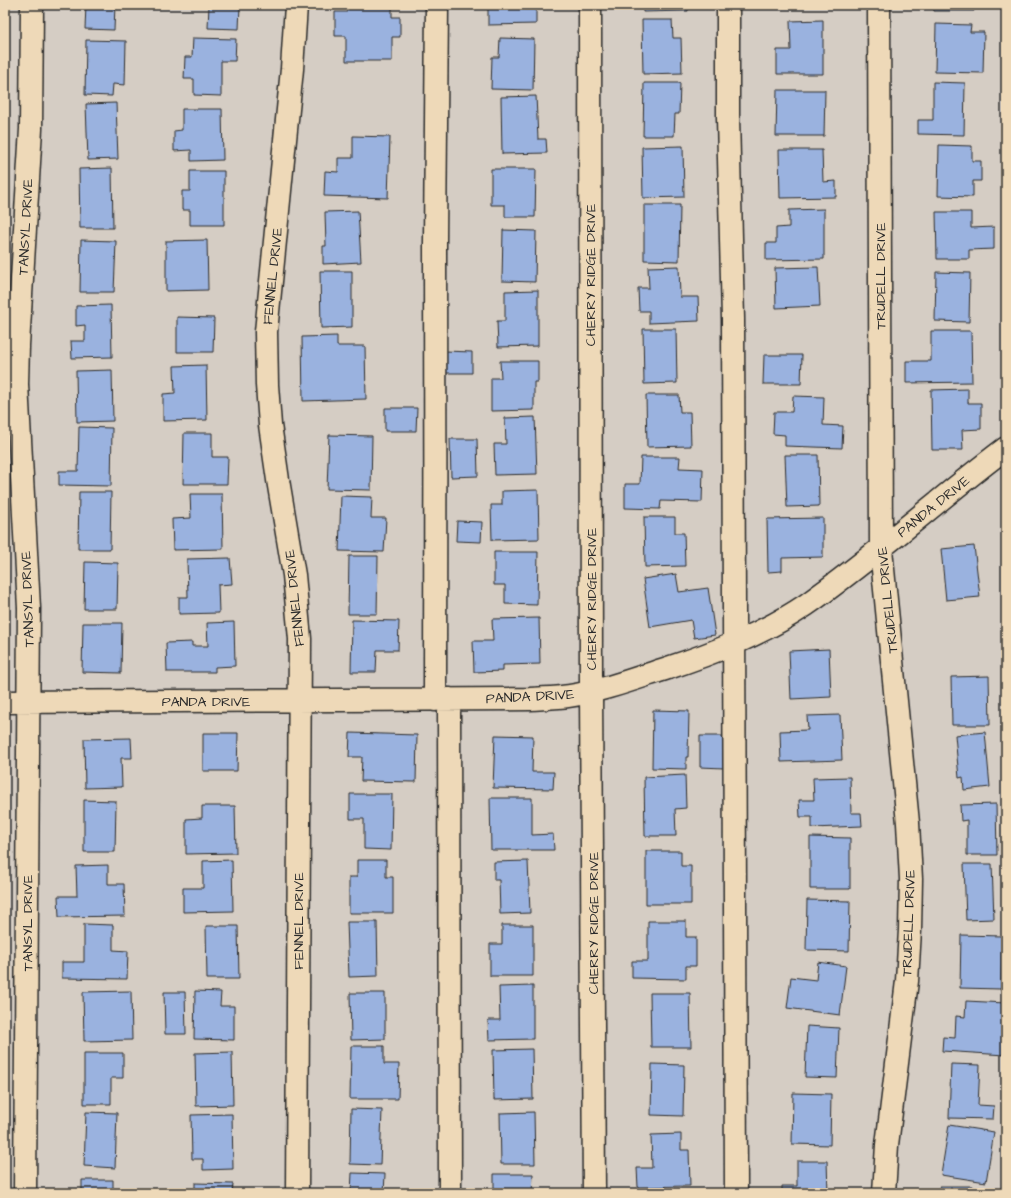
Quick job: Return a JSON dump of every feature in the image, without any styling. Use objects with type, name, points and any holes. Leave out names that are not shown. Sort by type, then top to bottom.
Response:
[{"type":"street","name":"TANSYL DRIVE","points":[[25,1193],[29,608],[17,384],[31,129],[32,5]]},
{"type":"street","name":"FENNEL DRIVE","points":[[296,5],[292,69],[266,339],[270,425],[294,575],[300,639],[298,753],[297,1193]]},
{"type":"street","points":[[437,5],[435,240],[436,523],[442,700],[450,1193]]},
{"type":"street","name":"CHERRY RIDGE DRIVE","points":[[590,5],[591,691],[594,1193]]},
{"type":"street","points":[[728,5],[728,118],[733,320],[736,1193]]},
{"type":"street","name":"TRUDELL DRIVE","points":[[879,5],[881,549],[908,823],[911,879],[907,981],[887,1145],[884,1193]]},
{"type":"street","name":"PANDA DRIVE","points":[[5,702],[530,699],[570,696],[613,686],[686,662],[734,644],[776,623],[804,606],[881,549],[951,490],[1006,448]]},
{"type":"building","points":[[86,5],[115,5],[114,30],[85,29]]},
{"type":"building","points":[[209,5],[240,5],[239,29],[208,28]]},
{"type":"building","points":[[347,5],[392,5],[392,17],[400,17],[400,37],[392,37],[392,61],[346,61],[346,36],[335,36],[335,12],[347,12]]},
{"type":"building","points":[[488,5],[536,5],[536,24],[488,25]]},
{"type":"building","points":[[643,5],[688,5],[688,11],[643,12]]},
{"type":"building","points":[[933,5],[974,5],[974,11],[934,11]]},
{"type":"building","points":[[642,20],[672,20],[673,38],[681,38],[682,73],[643,74]]},
{"type":"building","points":[[823,20],[823,74],[777,74],[777,50],[791,50],[790,21]]},
{"type":"building","points":[[936,24],[971,25],[970,32],[984,32],[983,73],[935,72]]},
{"type":"building","points":[[193,38],[236,39],[235,61],[221,61],[221,96],[194,95],[194,79],[184,79],[185,57],[192,57]]},
{"type":"building","points":[[500,38],[534,39],[533,90],[491,89],[492,57],[499,57]]},
{"type":"building","points":[[86,40],[126,41],[125,85],[113,84],[112,96],[85,95]]},
{"type":"building","points":[[933,82],[965,83],[964,135],[918,134],[918,120],[933,120]]},
{"type":"building","points":[[644,83],[680,83],[679,114],[675,114],[674,136],[643,136]]},
{"type":"building","points":[[777,90],[825,90],[824,136],[776,136]]},
{"type":"building","points":[[536,96],[538,139],[546,139],[547,153],[502,154],[501,97]]},
{"type":"building","points":[[116,103],[118,159],[88,160],[86,104]]},
{"type":"building","points":[[182,109],[222,109],[223,160],[191,161],[191,150],[174,151],[174,131],[182,130]]},
{"type":"building","points":[[353,136],[390,137],[388,198],[324,196],[325,171],[338,172],[338,158],[353,158]]},
{"type":"building","points":[[939,145],[972,146],[972,161],[981,161],[981,181],[973,181],[973,197],[938,196]]},
{"type":"building","points":[[683,146],[684,197],[643,198],[642,147]]},
{"type":"building","points":[[779,150],[822,150],[823,182],[836,181],[836,197],[780,198]]},
{"type":"building","points":[[112,168],[113,228],[80,228],[79,169]]},
{"type":"building","points":[[491,169],[536,169],[535,217],[505,217],[505,205],[491,205]]},
{"type":"building","points":[[190,171],[224,171],[224,225],[190,225],[190,210],[182,210],[182,191],[190,191]]},
{"type":"building","points":[[644,205],[680,205],[679,261],[644,260]]},
{"type":"building","points":[[824,209],[824,259],[766,260],[766,243],[776,243],[776,228],[789,227],[789,210]]},
{"type":"building","points":[[358,211],[361,262],[323,264],[323,246],[326,246],[325,212]]},
{"type":"building","points":[[936,212],[971,212],[971,228],[994,227],[994,249],[969,250],[969,259],[937,259]]},
{"type":"building","points":[[503,230],[536,231],[535,282],[502,281]]},
{"type":"building","points":[[81,240],[116,241],[114,292],[80,292]]},
{"type":"building","points":[[207,240],[208,290],[166,291],[166,241]]},
{"type":"building","points":[[679,266],[680,297],[698,297],[699,321],[649,323],[649,311],[639,311],[638,288],[649,288],[648,267]]},
{"type":"building","points":[[818,267],[820,306],[776,308],[775,268]]},
{"type":"building","points":[[320,271],[352,271],[352,327],[321,328]]},
{"type":"building","points":[[936,272],[970,273],[969,322],[935,321]]},
{"type":"building","points":[[538,290],[538,346],[498,347],[497,321],[505,321],[505,291]]},
{"type":"building","points":[[111,305],[112,357],[72,358],[71,341],[85,341],[85,325],[76,326],[76,306]]},
{"type":"building","points":[[177,317],[214,318],[213,352],[177,352]]},
{"type":"building","points":[[643,329],[676,329],[677,383],[644,384]]},
{"type":"building","points":[[931,331],[971,331],[972,382],[906,383],[906,361],[931,361]]},
{"type":"building","points":[[337,336],[337,346],[365,346],[366,399],[303,401],[302,337]]},
{"type":"building","points":[[445,351],[472,352],[472,373],[444,373]]},
{"type":"building","points":[[764,355],[802,355],[801,384],[763,384]]},
{"type":"building","points":[[500,361],[538,361],[538,382],[534,382],[534,410],[491,411],[491,378],[501,378]]},
{"type":"building","points":[[206,365],[207,420],[163,421],[163,394],[175,393],[174,366]]},
{"type":"building","points":[[112,370],[113,421],[77,422],[76,371]]},
{"type":"building","points":[[968,389],[968,403],[981,403],[981,429],[962,430],[963,450],[932,450],[931,390]]},
{"type":"building","points":[[646,395],[679,395],[680,412],[690,412],[691,446],[647,447]]},
{"type":"building","points":[[793,396],[824,397],[823,425],[843,426],[842,448],[785,446],[785,435],[773,434],[774,412],[792,412]]},
{"type":"building","points":[[385,408],[417,408],[416,431],[385,431]]},
{"type":"building","points":[[535,417],[537,474],[495,475],[494,444],[506,444],[505,418]]},
{"type":"building","points":[[79,427],[112,428],[111,486],[59,485],[59,471],[78,471]]},
{"type":"building","points":[[184,433],[212,433],[212,457],[228,457],[227,484],[183,484]]},
{"type":"building","points":[[329,435],[372,436],[371,490],[327,489]]},
{"type":"building","points":[[450,439],[477,439],[478,476],[451,477]]},
{"type":"building","points":[[785,455],[818,455],[819,506],[787,507]]},
{"type":"building","points":[[641,457],[680,457],[679,468],[703,469],[702,502],[661,501],[660,509],[625,508],[625,484],[640,484]]},
{"type":"building","points":[[538,490],[539,539],[492,540],[491,505],[502,505],[502,491]]},
{"type":"building","points":[[79,492],[111,492],[110,549],[78,549]]},
{"type":"building","points":[[190,494],[222,494],[223,549],[173,550],[172,519],[191,518]]},
{"type":"building","points":[[341,496],[372,497],[371,518],[386,518],[384,552],[339,551]]},
{"type":"building","points":[[644,517],[675,517],[675,533],[684,533],[685,566],[645,567]]},
{"type":"building","points":[[823,518],[823,557],[782,558],[782,571],[768,572],[767,519]]},
{"type":"building","points":[[457,521],[482,522],[481,542],[456,541]]},
{"type":"building","points":[[974,546],[980,597],[946,600],[941,549]]},
{"type":"building","points":[[494,552],[538,552],[537,605],[505,604],[505,585],[494,585]]},
{"type":"building","points":[[349,556],[378,556],[377,614],[348,614]]},
{"type":"building","points":[[230,558],[232,584],[218,585],[219,613],[179,614],[179,597],[188,597],[187,559]]},
{"type":"building","points":[[85,562],[118,563],[117,609],[84,609]]},
{"type":"building","points":[[676,574],[679,592],[708,588],[715,635],[694,638],[691,620],[650,627],[643,579]]},
{"type":"building","points":[[539,618],[540,664],[503,665],[503,671],[474,672],[473,641],[493,641],[492,619]]},
{"type":"building","points":[[352,620],[399,621],[398,650],[377,650],[376,672],[351,672]]},
{"type":"building","points":[[234,622],[235,666],[215,667],[215,672],[167,672],[166,643],[192,642],[192,646],[208,646],[207,623]]},
{"type":"building","points":[[83,623],[122,623],[121,673],[82,672]]},
{"type":"building","points":[[829,649],[831,697],[791,699],[789,651]]},
{"type":"building","points":[[989,676],[990,725],[952,725],[951,677]]},
{"type":"building","points":[[653,710],[689,711],[688,757],[686,757],[686,769],[652,768]]},
{"type":"building","points":[[840,715],[842,760],[781,762],[780,731],[808,730],[807,716]]},
{"type":"building","points":[[985,732],[990,787],[964,790],[963,777],[959,778],[955,735]]},
{"type":"building","points":[[203,733],[238,733],[237,771],[203,771]]},
{"type":"building","points":[[350,733],[417,735],[416,782],[361,781],[362,757],[349,757]]},
{"type":"building","points":[[495,735],[533,736],[532,772],[554,772],[553,789],[493,788]]},
{"type":"building","points":[[700,736],[724,736],[724,768],[700,767]]},
{"type":"building","points":[[131,738],[132,758],[121,758],[122,787],[85,788],[84,739]]},
{"type":"building","points":[[685,775],[686,808],[675,809],[676,836],[645,836],[644,777]]},
{"type":"building","points":[[850,777],[851,813],[861,813],[862,826],[812,828],[812,817],[800,817],[799,800],[814,800],[813,778]]},
{"type":"building","points":[[350,794],[392,794],[391,850],[364,849],[364,819],[350,819]]},
{"type":"building","points":[[490,798],[532,798],[532,835],[553,834],[554,850],[491,850]]},
{"type":"building","points":[[84,800],[116,801],[115,852],[84,852]]},
{"type":"building","points":[[996,804],[997,855],[967,855],[967,820],[961,821],[960,805]]},
{"type":"building","points":[[202,806],[235,806],[236,853],[186,854],[186,819],[202,818]]},
{"type":"building","points":[[810,837],[850,838],[850,889],[810,889]]},
{"type":"building","points":[[646,851],[681,851],[681,866],[691,866],[691,904],[646,904]]},
{"type":"building","points":[[232,860],[233,911],[183,912],[183,888],[203,888],[203,861]]},
{"type":"building","points":[[357,860],[386,860],[386,877],[393,877],[393,913],[349,913],[349,877],[357,877]]},
{"type":"building","points":[[528,861],[530,913],[500,914],[499,880],[494,880],[494,862]]},
{"type":"building","points":[[964,864],[992,864],[994,919],[966,920]]},
{"type":"building","points":[[108,865],[108,884],[124,884],[125,916],[59,917],[58,896],[77,896],[76,866]]},
{"type":"building","points":[[807,900],[850,901],[849,951],[806,950]]},
{"type":"building","points":[[648,921],[686,921],[686,937],[696,937],[696,966],[686,966],[686,979],[632,978],[632,961],[648,961]]},
{"type":"building","points":[[347,922],[377,922],[378,976],[349,977]]},
{"type":"building","points":[[84,924],[113,925],[113,950],[128,951],[127,979],[62,978],[62,962],[84,962]]},
{"type":"building","points":[[502,925],[533,925],[533,976],[490,976],[490,944],[502,944]]},
{"type":"building","points":[[206,926],[238,926],[239,979],[207,979]]},
{"type":"building","points":[[961,935],[1002,936],[1001,989],[960,988]]},
{"type":"building","points":[[818,962],[846,966],[840,1015],[787,1008],[791,977],[816,980]]},
{"type":"building","points":[[533,986],[533,1039],[489,1040],[488,1020],[500,1020],[499,987]]},
{"type":"building","points":[[131,991],[132,1040],[84,1041],[83,992]]},
{"type":"building","points":[[195,991],[221,992],[220,1006],[234,1006],[234,1040],[194,1039]]},
{"type":"building","points":[[164,992],[185,992],[186,1034],[165,1034]]},
{"type":"building","points":[[350,993],[385,993],[385,1039],[351,1040]]},
{"type":"building","points":[[650,993],[690,993],[691,1047],[651,1047]]},
{"type":"building","points":[[966,1001],[1006,1003],[1005,1055],[942,1051],[943,1037],[955,1038],[956,1016],[965,1017]]},
{"type":"building","points":[[807,1026],[839,1028],[837,1078],[805,1077]]},
{"type":"building","points":[[351,1046],[384,1046],[384,1064],[399,1064],[398,1099],[350,1099]]},
{"type":"building","points":[[532,1049],[533,1099],[494,1100],[493,1050]]},
{"type":"building","points":[[232,1052],[233,1105],[196,1106],[195,1053]]},
{"type":"building","points":[[84,1053],[123,1053],[123,1078],[111,1078],[111,1104],[84,1104]]},
{"type":"building","points":[[652,1064],[684,1065],[683,1116],[651,1115]]},
{"type":"building","points":[[951,1064],[980,1065],[978,1105],[994,1106],[993,1119],[949,1118]]},
{"type":"building","points":[[793,1093],[831,1094],[830,1145],[792,1144]]},
{"type":"building","points":[[351,1109],[382,1110],[380,1165],[350,1164]]},
{"type":"building","points":[[86,1112],[117,1113],[115,1168],[84,1166]]},
{"type":"building","points":[[534,1112],[535,1164],[501,1164],[500,1113]]},
{"type":"building","points":[[232,1114],[233,1169],[203,1170],[203,1159],[192,1159],[191,1115]]},
{"type":"building","points":[[949,1125],[994,1132],[986,1182],[941,1175]]},
{"type":"building","points":[[681,1134],[681,1150],[689,1150],[690,1186],[638,1187],[637,1168],[652,1168],[651,1135]]},
{"type":"building","points":[[797,1161],[827,1161],[828,1193],[782,1193],[782,1186],[797,1186]]},
{"type":"building","points":[[352,1173],[385,1174],[384,1193],[351,1193]]},
{"type":"building","points":[[494,1174],[533,1174],[532,1193],[494,1193]]},
{"type":"building","points":[[82,1180],[113,1180],[113,1193],[82,1193]]},
{"type":"building","points":[[195,1183],[233,1184],[232,1193],[195,1193]]},
{"type":"building","points":[[940,1186],[972,1186],[972,1193],[940,1193]]}]
